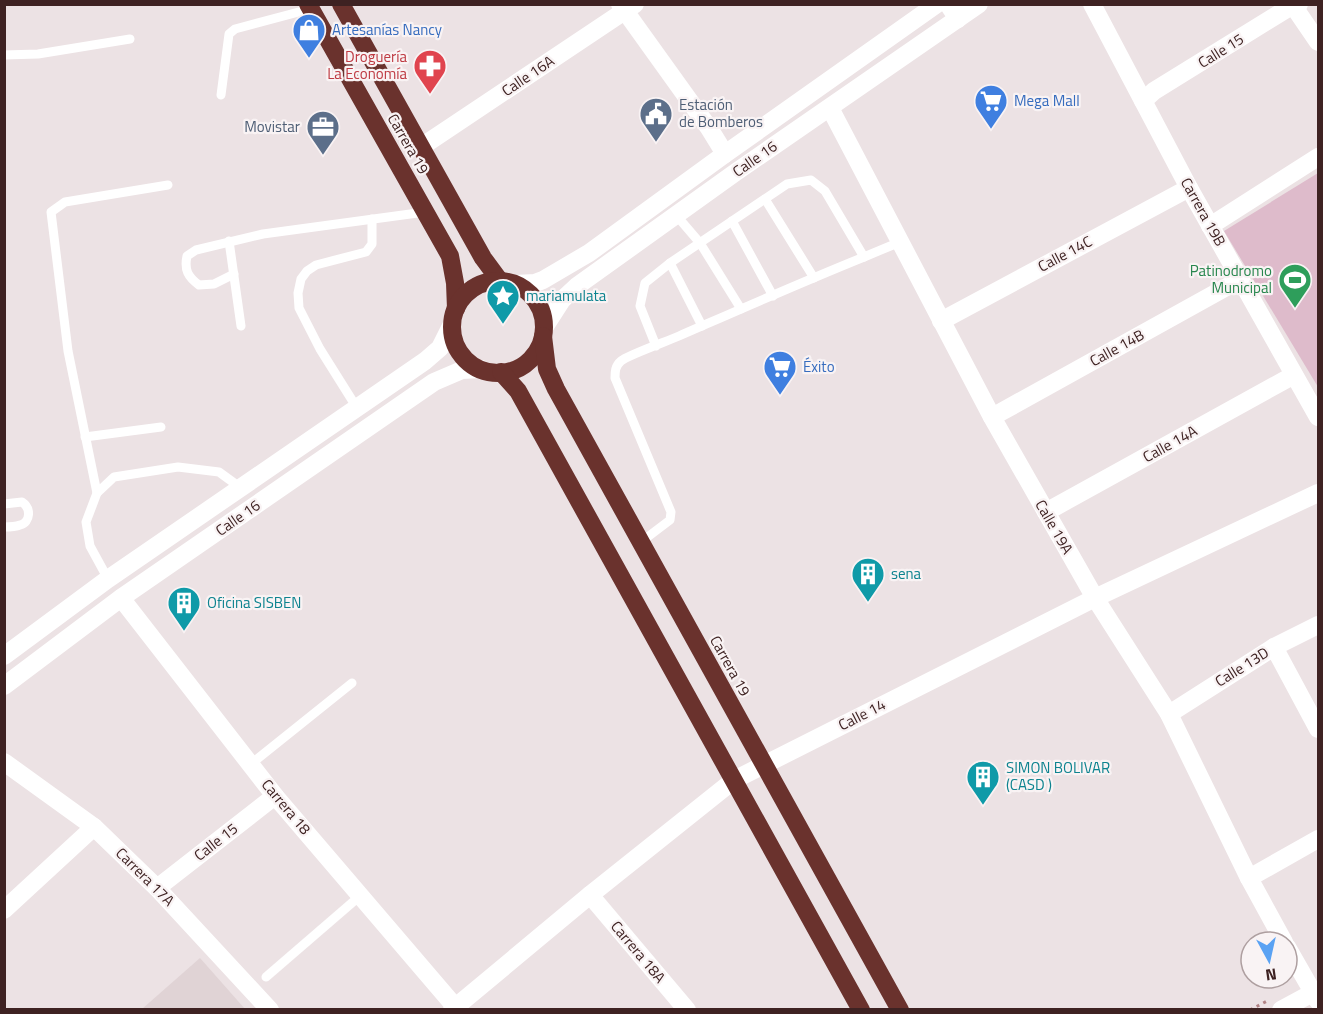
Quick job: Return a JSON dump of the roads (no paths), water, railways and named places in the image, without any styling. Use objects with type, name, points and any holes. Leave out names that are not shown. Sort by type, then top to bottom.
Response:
[{"type":"highway","name":"Carrera 19","points":[[341,4],[483,258],[508,282]]},
{"type":"highway","name":"Carrera 19","points":[[309,7],[450,256],[455,283],[454,316]]},
{"type":"highway","points":[[508,282],[534,298],[542,312],[544,332],[537,352],[525,364],[501,372],[481,369],[467,360],[457,348],[452,332],[454,316],[470,290],[484,283],[508,282]]},
{"type":"highway","name":"Carrera 19","points":[[544,332],[548,369],[556,389],[900,1010]]},
{"type":"highway","points":[[501,372],[518,391],[734,780],[857,1008]]},
{"type":"street","name":"Calle 16","points":[[508,282],[535,283],[559,272],[589,253],[937,4]]},
{"type":"street","name":"Calle 16","points":[[544,332],[562,300],[577,286],[830,108],[953,12],[979,4]]},
{"type":"street","name":"Carrera 19B","points":[[1092,4],[1189,188],[1318,417]]},
{"type":"street","name":"Calle 15","points":[[1143,101],[1154,91],[1292,5],[1299,4]]},
{"type":"street","points":[[1292,5],[1318,42]]},
{"type":"street","name":"Calle 16A","points":[[421,147],[627,7]]},
{"type":"street","points":[[627,7],[725,154]]},
{"type":"street","name":"Calle 19A","points":[[830,108],[992,417],[1095,598],[1169,714],[1249,878],[1277,930]]},
{"type":"street","points":[[1210,226],[1318,156]]},
{"type":"street","name":"Calle 14C","points":[[941,321],[1189,188]]},
{"type":"street","name":"Calle 14B","points":[[992,417],[1241,279]]},
{"type":"street","name":"Calle 16","points":[[4,656],[108,579],[433,355],[447,338],[454,316]]},
{"type":"street","name":"Calle 16","points":[[4,686],[121,598],[434,382],[462,370],[481,369]]},
{"type":"street","name":"Calle 14A","points":[[1046,512],[1294,375]]},
{"type":"street","name":"Calle 14","points":[[455,1008],[590,895],[734,780],[1095,598],[1318,493]]},
{"type":"street","name":"Carrera 18","points":[[121,598],[275,796],[455,1008]]},
{"type":"street","name":"Calle 13D","points":[[1169,714],[1274,647],[1318,625]]},
{"type":"street","points":[[1274,647],[1318,729]]},
{"type":"street","name":"Carrera 17A","points":[[4,762],[94,827],[158,888],[270,1010]]},
{"type":"street","name":"Calle 15","points":[[158,888],[275,796]]},
{"type":"street","points":[[4,910],[94,827]]},
{"type":"street","points":[[1249,878],[1318,839]]},
{"type":"street","name":"Carrera 18A","points":[[590,895],[687,1010]]},
{"type":"street","points":[[1281,1010],[1315,987],[1299,964]]},
{"type":"lane","points":[[221,95],[229,34],[235,28],[309,7]]},
{"type":"lane","points":[[4,55],[38,54],[130,39]]},
{"type":"lane","points":[[656,346],[640,306],[645,283],[670,263],[787,184],[811,180],[825,191],[864,257]]},
{"type":"lane","points":[[97,493],[68,351],[51,212],[65,202],[168,185]]},
{"type":"lane","points":[[765,199],[814,278]]},
{"type":"lane","points":[[234,274],[214,284],[199,285],[189,278],[184,267],[187,256],[196,250],[230,241],[263,234],[425,212]]},
{"type":"lane","points":[[676,215],[700,243],[741,309]]},
{"type":"lane","points":[[357,408],[320,349],[299,308],[298,293],[301,279],[316,265],[366,252],[372,244],[372,219]]},
{"type":"lane","points":[[732,222],[773,296]]},
{"type":"lane","points":[[230,241],[241,326]]},
{"type":"lane","points":[[641,542],[670,520],[671,512],[615,378],[615,369],[621,361],[900,242]]},
{"type":"lane","points":[[670,263],[702,326]]},
{"type":"lane","points":[[85,437],[161,427]]},
{"type":"lane","points":[[108,579],[90,546],[86,522],[97,493],[114,477],[177,467],[219,472],[242,488]]},
{"type":"lane","points":[[4,504],[22,502],[29,513],[22,525],[4,527]]},
{"type":"lane","points":[[250,764],[352,683]]},
{"type":"lane","points":[[266,977],[361,895]]},
{"type":"place","name":"Artesanías Nancy","points":[[309,59]]},
{"type":"place","name":"Droguería La Economía","points":[[430,95]]},
{"type":"place","name":"Mega Mall","points":[[991,130]]},
{"type":"place","name":"Estación de Bomberos","points":[[656,143]]},
{"type":"place","name":"Movistar","points":[[323,156]]},
{"type":"place","name":"Patinodromo Municipal","points":[[1295,309]]},
{"type":"place","name":"mariamulata","points":[[503,325]]},
{"type":"place","name":"Éxito","points":[[780,396]]},
{"type":"place","name":"sena","points":[[868,603]]},
{"type":"place","name":"Oficina SISBEN","points":[[184,632]]},
{"type":"place","name":"SIMON BOLIVAR (CASD )","points":[[983,806]]}]
